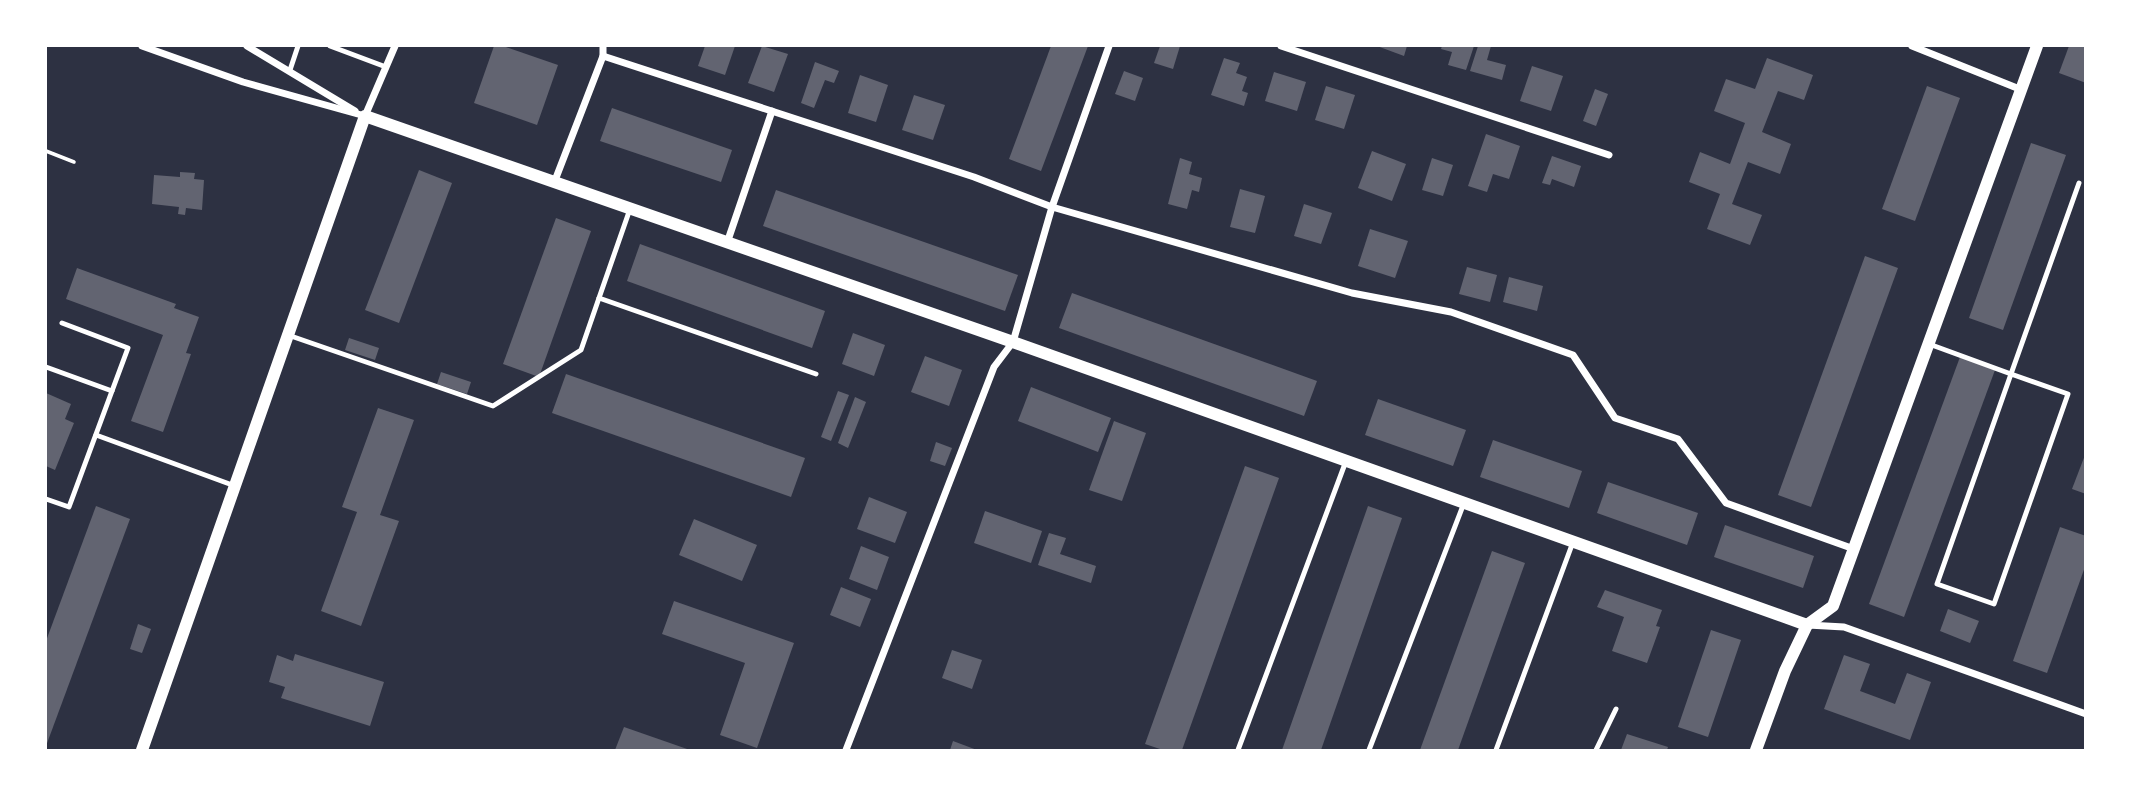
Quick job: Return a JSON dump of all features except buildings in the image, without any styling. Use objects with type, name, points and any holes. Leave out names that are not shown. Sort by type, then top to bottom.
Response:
[{"type":"street","points":[[142,46],[243,82],[365,116],[1013,342],[1807,625],[1844,627],[2085,714]]},
{"type":"street","points":[[252,46],[365,116]]},
{"type":"street","points":[[142,751],[365,116],[395,46]]},
{"type":"street","points":[[554,183],[603,56],[603,46]]},
{"type":"street","points":[[846,751],[994,367],[1013,342],[1052,208],[1109,46]]},
{"type":"street","points":[[1281,46],[1609,155]]},
{"type":"street","points":[[1912,46],[1935,49],[2022,90]]},
{"type":"street","points":[[1756,751],[1785,671],[1807,625],[1833,606],[2038,46]]},
{"type":"street","points":[[603,56],[974,177],[1052,208],[1352,293],[1451,312],[1573,355],[1615,418],[1678,439],[1726,503],[1854,549]]},
{"type":"street","points":[[727,243],[772,111]]},
{"type":"lane","points":[[290,70],[298,46]]},
{"type":"lane","points":[[330,46],[386,67]]},
{"type":"lane","points":[[1929,344],[2011,374],[2068,394],[1994,604],[1937,584],[2011,374],[2079,183]]},
{"type":"lane","points":[[288,335],[493,406],[581,350],[630,209]]},
{"type":"lane","points":[[599,298],[816,374]]},
{"type":"lane","points":[[46,499],[69,507],[128,348],[62,323]]},
{"type":"lane","points":[[46,366],[112,391]]},
{"type":"lane","points":[[96,435],[235,486]]},
{"type":"lane","points":[[1238,751],[1346,461]]},
{"type":"lane","points":[[1369,751],[1464,503]]},
{"type":"lane","points":[[1496,751],[1573,542]]},
{"type":"lane","points":[[1596,751],[1616,709]]},
{"type":"path","points":[[46,151],[74,162]]}]
